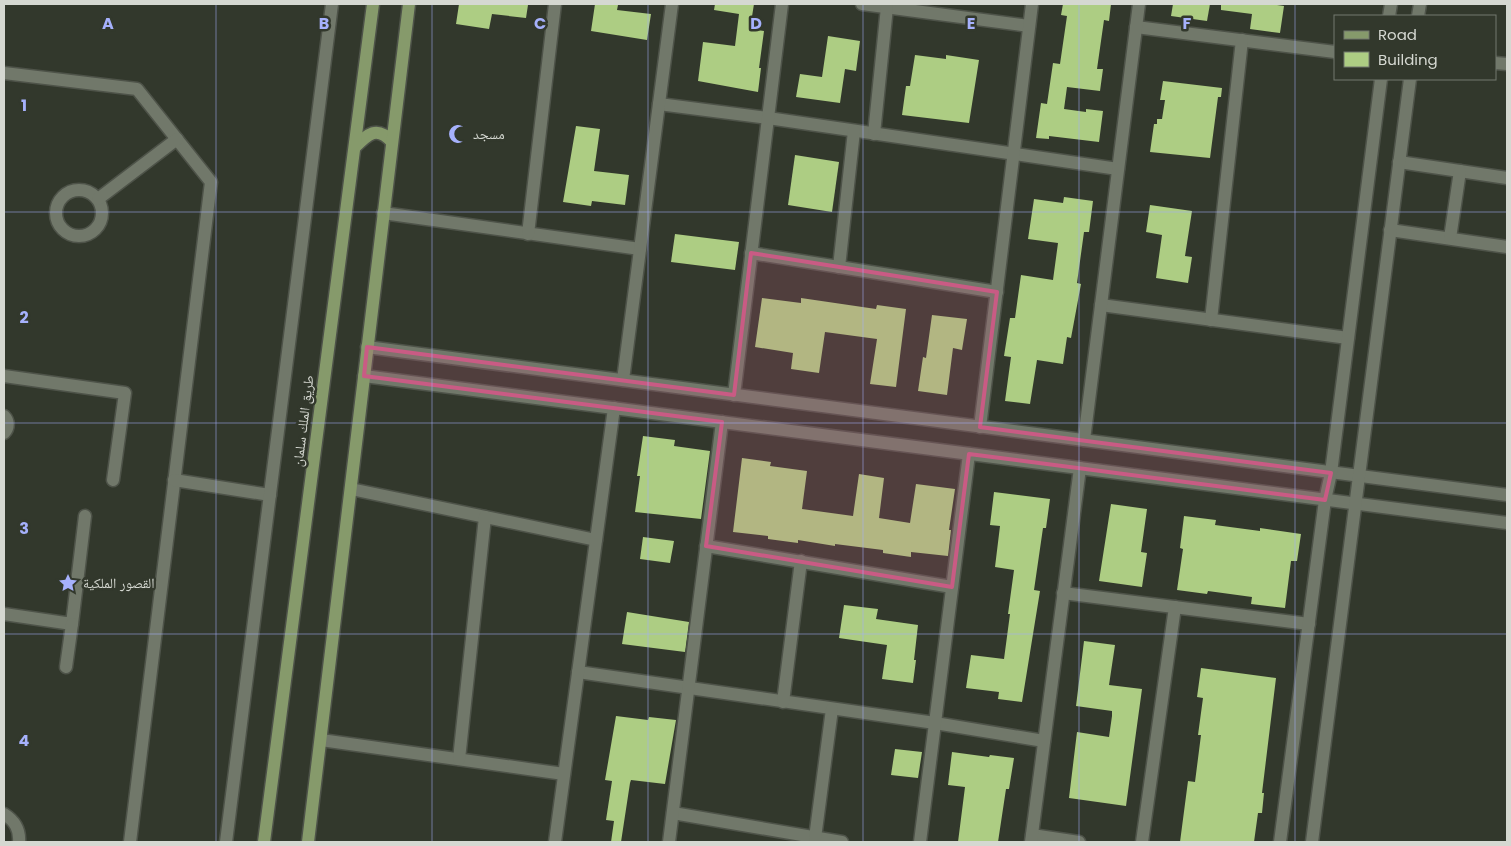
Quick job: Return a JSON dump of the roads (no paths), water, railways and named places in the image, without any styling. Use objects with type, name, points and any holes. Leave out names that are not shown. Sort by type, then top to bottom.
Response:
[{"type":"main road","name":"طريق الملك سلمان","points":[[264,842],[373,4]]},
{"type":"main road","points":[[308,842],[409,4]]},
{"type":"main road","points":[[354,147],[366,136],[373,133],[381,132],[392,142]]},
{"type":"street","points":[[226,842],[332,4]]},
{"type":"street","points":[[528,234],[555,4]]},
{"type":"street","points":[[623,380],[672,4]]},
{"type":"street","points":[[734,395],[782,4]]},
{"type":"street","points":[[862,4],[1029,26]]},
{"type":"street","points":[[980,427],[1032,4]]},
{"type":"street","points":[[1084,440],[1139,4]]},
{"type":"street","points":[[874,134],[887,7]]},
{"type":"street","points":[[1136,27],[1334,52]]},
{"type":"street","points":[[1211,320],[1242,40]]},
{"type":"street","points":[[4,73],[137,89],[211,182],[130,842]]},
{"type":"street","points":[[1280,842],[1325,500],[1331,473],[1381,80]]},
{"type":"street","points":[[1312,842],[1410,80]]},
{"type":"street","points":[[658,104],[854,130],[1118,169]]},
{"type":"street","points":[[839,267],[854,130]]},
{"type":"street","points":[[98,199],[177,139]]},
{"type":"street","points":[[1399,162],[1507,178]]},
{"type":"street","points":[[1450,238],[1460,171]]},
{"type":"street","points":[[383,213],[640,249]]},
{"type":"street","points":[[1390,230],[1507,246]]},
{"type":"street","points":[[751,253],[996,292]]},
{"type":"street","points":[[1101,306],[1348,338]]},
{"type":"street","points":[[367,347],[1507,495]]},
{"type":"street","points":[[4,376],[125,393],[113,480]]},
{"type":"street","points":[[364,376],[1507,523]]},
{"type":"street","points":[[555,842],[614,408]]},
{"type":"street","points":[[4,416],[8,426],[4,433]]},
{"type":"street","points":[[669,842],[722,422]]},
{"type":"street","points":[[920,842],[969,454]]},
{"type":"street","points":[[1079,842],[1031,839],[1080,468]]},
{"type":"street","points":[[174,480],[270,496]]},
{"type":"street","points":[[351,489],[596,540]]},
{"type":"street","points":[[66,667],[85,516]]},
{"type":"street","points":[[459,759],[485,517]]},
{"type":"street","points":[[706,546],[952,587]]},
{"type":"street","points":[[782,702],[801,562]]},
{"type":"street","points":[[1064,592],[1309,624]]},
{"type":"street","points":[[1142,842],[1175,607]]},
{"type":"street","points":[[4,614],[72,624]]},
{"type":"street","points":[[578,672],[935,723],[1044,741]]},
{"type":"street","points":[[815,838],[832,709]]},
{"type":"street","points":[[321,740],[564,774]]},
{"type":"street","points":[[673,813],[842,842]]},
{"type":"street","points":[[4,814],[17,825],[19,842]]},
{"type":"place","name":"مسجد","points":[[458,134]]},
{"type":"place","name":"القصور الملكية","points":[[68,583]]}]
